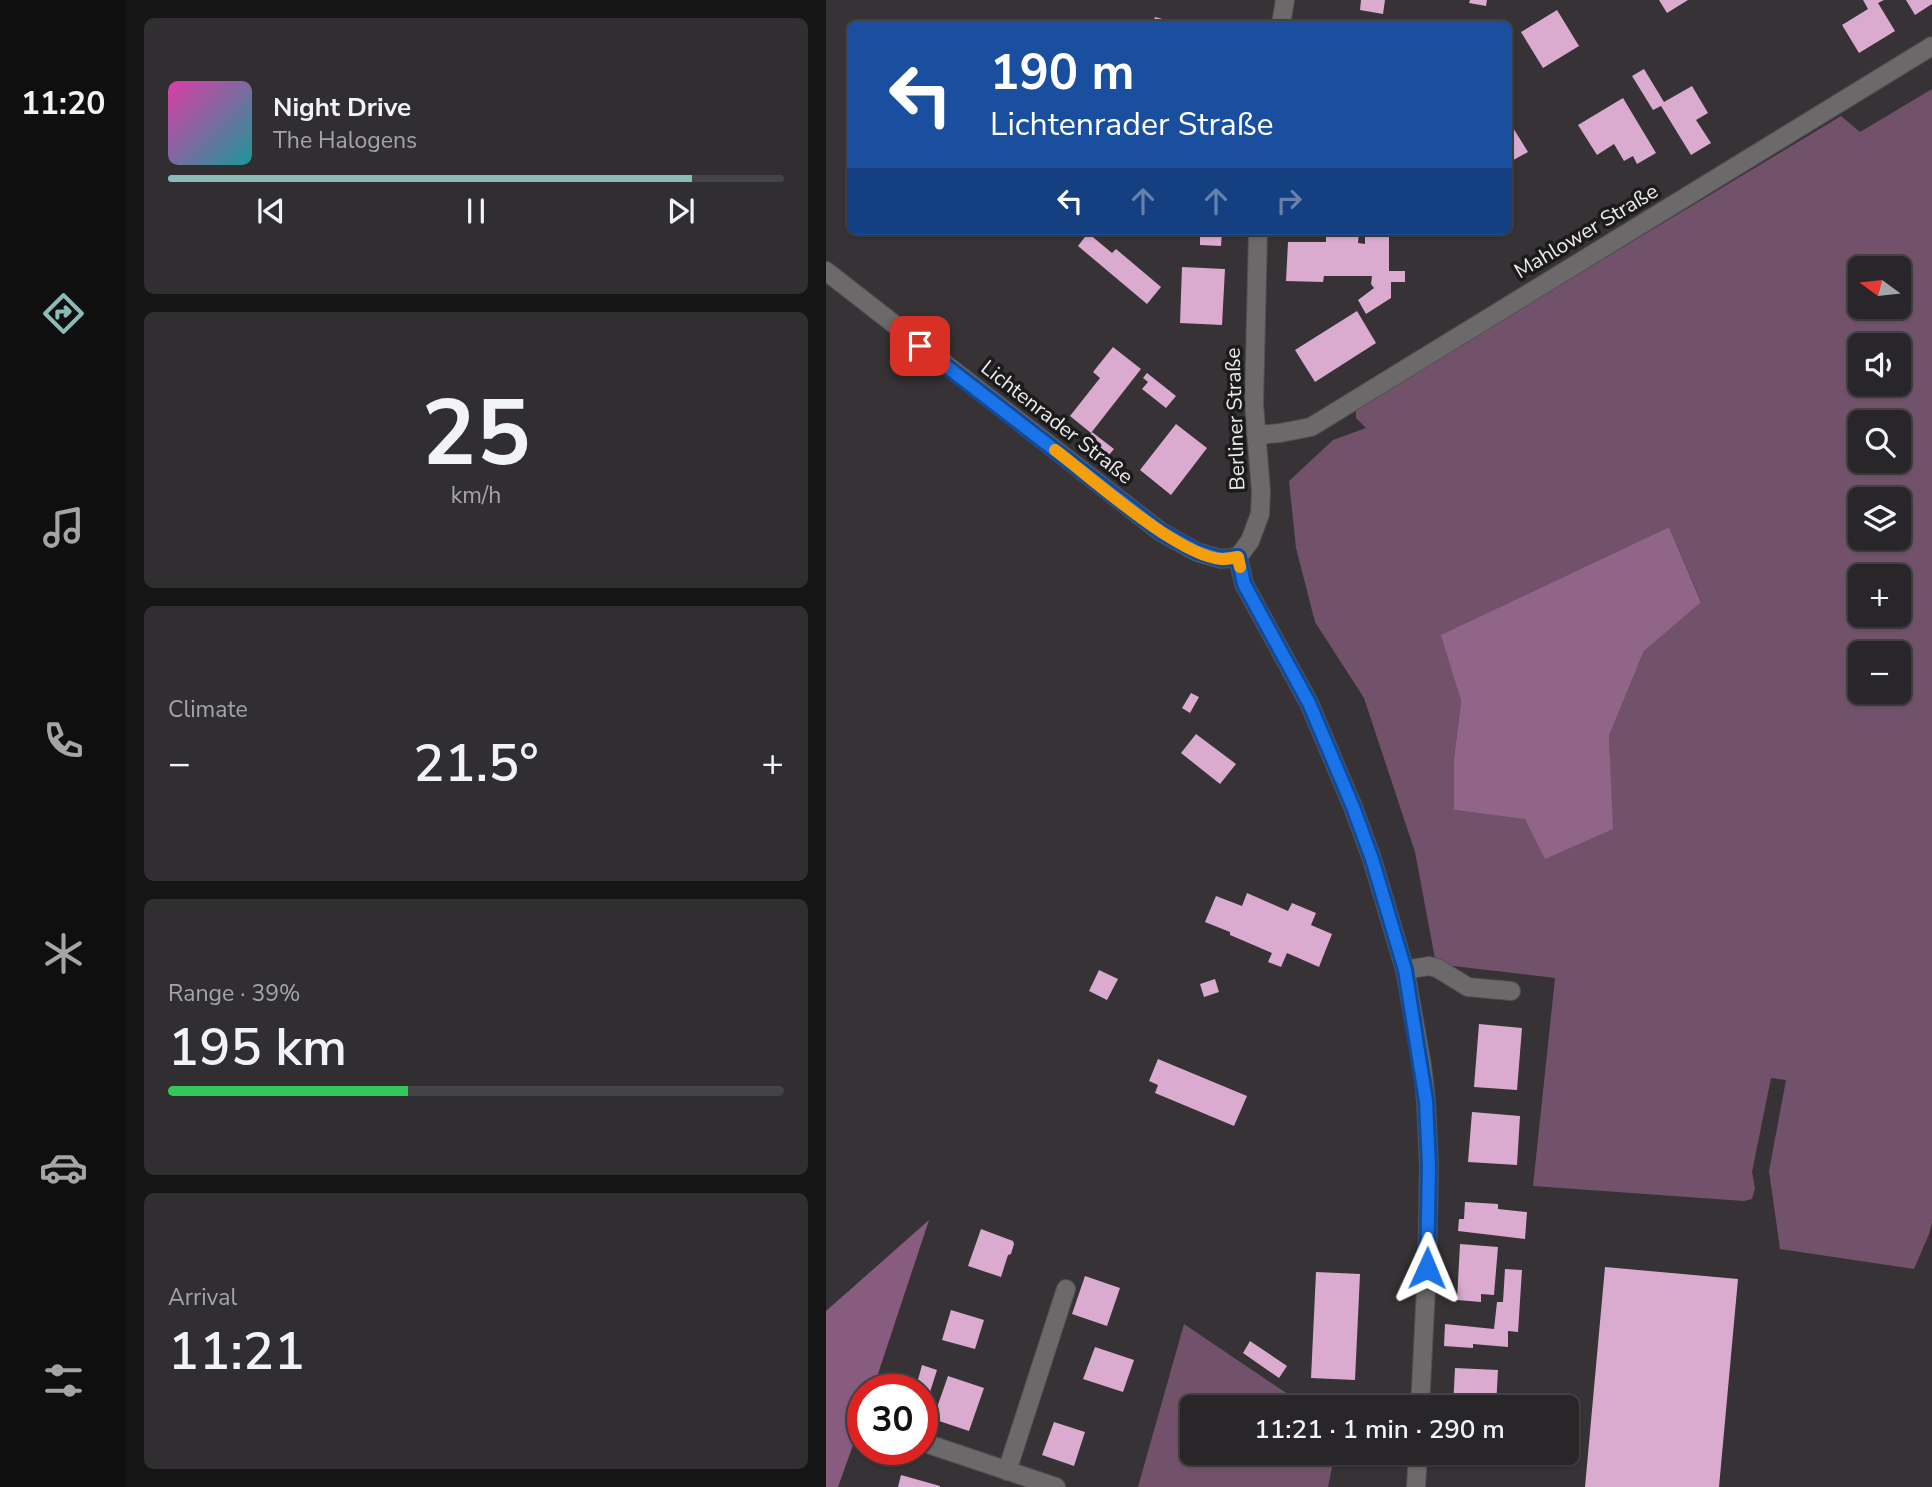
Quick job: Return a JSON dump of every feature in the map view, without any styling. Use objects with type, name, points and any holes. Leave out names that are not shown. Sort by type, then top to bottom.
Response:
[{"type":"street","points":[[1282,21],[1285,0]]},
{"type":"street","name":"Mahlower Straße","points":[[1256,435],[1311,427],[1932,46]]},
{"type":"street","name":"Berliner Straße","points":[[1238,557],[1250,541],[1259,514],[1261,492],[1254,404],[1258,235]]},
{"type":"street","name":"Lichtenrader Straße","points":[[826,271],[1161,532],[1198,552],[1221,559],[1238,557]]},
{"type":"street","points":[[1238,557],[1244,584],[1309,703],[1353,807],[1372,859],[1405,970],[1422,1066],[1429,1166],[1421,1395]]},
{"type":"street","points":[[1405,970],[1429,966],[1468,987],[1511,991]]},
{"type":"street","points":[[1007,1471],[1066,1289]]},
{"type":"street","points":[[938,1447],[1056,1487]]},
{"type":"street","points":[[1416,1487],[1417,1465]]},
{"type":"shaded area","points":[[1932,89],[1932,1222],[1914,1269],[1780,1249],[1769,1171],[1786,1080],[1771,1078],[1752,1172],[1755,1188],[1752,1199],[1744,1201],[1533,1186],[1555,978],[1436,964],[1415,852],[1364,698],[1315,622],[1296,548],[1289,481],[1333,440],[1366,428],[1356,418],[1356,408],[1841,116],[1860,132]],"holes":[[[1669,527],[1701,601],[1644,651],[1609,736],[1612,829],[1454,810],[1454,758],[1461,701],[1442,635]]]},
{"type":"shaded area","points":[[1669,527],[1701,602],[1644,651],[1609,736],[1613,829],[1545,859],[1525,819],[1454,810],[1454,758],[1461,701],[1441,635]]},
{"type":"shaded area","points":[[929,1220],[878,1374],[847,1374],[847,1462],[838,1487],[826,1487],[826,1311]]},
{"type":"shaded area","points":[[1184,1324],[1289,1395],[1180,1395],[1180,1465],[1333,1465],[1328,1487],[1138,1487]]},
{"type":"building","points":[[1361,0],[1385,0],[1383,14],[1360,10]]},
{"type":"building","points":[[1470,0],[1487,0],[1486,6],[1469,3]]},
{"type":"building","points":[[1659,0],[1688,0],[1667,13]]},
{"type":"building","points":[[1863,0],[1884,0],[1878,3],[1895,31],[1859,53],[1842,25],[1868,9]]},
{"type":"building","points":[[1906,0],[1932,0],[1932,4],[1915,15]]},
{"type":"building","points":[[1557,10],[1579,46],[1543,68],[1521,32]]},
{"type":"building","points":[[1644,69],[1664,102],[1692,86],[1708,113],[1696,120],[1711,143],[1691,155],[1661,106],[1653,110],[1632,76]]},
{"type":"building","points":[[1623,98],[1656,153],[1637,164],[1633,156],[1624,161],[1614,144],[1597,155],[1578,125]]},
{"type":"building","points":[[1512,126],[1528,152],[1512,161]]},
{"type":"building","points":[[1086,235],[1090,235],[1112,253],[1116,249],[1161,287],[1147,304],[1078,246]]},
{"type":"building","points":[[1200,235],[1222,235],[1221,246],[1200,245]]},
{"type":"building","points":[[1326,235],[1359,235],[1358,243],[1365,244],[1365,236],[1389,236],[1389,271],[1405,271],[1405,282],[1391,282],[1391,298],[1366,314],[1358,300],[1374,288],[1371,284],[1372,276],[1324,276],[1323,282],[1286,281],[1288,242],[1326,242]]},
{"type":"building","points":[[1182,267],[1225,269],[1222,325],[1180,323]]},
{"type":"building","points":[[1357,311],[1376,343],[1315,382],[1295,350]]},
{"type":"building","points":[[1113,347],[1141,369],[1091,433],[1070,416],[1100,378],[1093,372]]},
{"type":"building","points":[[1147,373],[1176,396],[1166,408],[1142,389],[1148,382],[1143,378]]},
{"type":"building","points":[[1176,424],[1207,448],[1171,495],[1140,470]]},
{"type":"building","points":[[1092,432],[1114,449],[1109,455],[1088,439]]},
{"type":"building","points":[[1191,693],[1199,697],[1190,713],[1182,708]]},
{"type":"building","points":[[1196,734],[1236,764],[1220,784],[1181,753]]},
{"type":"building","points":[[1247,893],[1288,911],[1292,903],[1316,913],[1311,925],[1332,934],[1319,967],[1287,953],[1281,967],[1268,962],[1272,953],[1205,922],[1216,896],[1242,906]]},
{"type":"building","points":[[1099,970],[1118,979],[1107,1000],[1089,991]]},
{"type":"building","points":[[1215,979],[1219,992],[1204,997],[1200,984]]},
{"type":"building","points":[[1479,1024],[1522,1028],[1517,1090],[1474,1087]]},
{"type":"building","points":[[1158,1059],[1247,1096],[1234,1126],[1155,1093],[1158,1085],[1149,1081]]},
{"type":"building","points":[[1472,1112],[1520,1116],[1517,1165],[1468,1162]]},
{"type":"building","points":[[1465,1202],[1498,1204],[1498,1209],[1527,1212],[1525,1239],[1458,1231],[1459,1219],[1464,1219]]},
{"type":"building","points":[[981,1229],[1013,1241],[1011,1254],[1008,1255],[1001,1277],[968,1266]]},
{"type":"building","points":[[1460,1244],[1498,1247],[1494,1295],[1481,1294],[1481,1302],[1457,1300]]},
{"type":"building","points":[[1605,1267],[1738,1279],[1719,1487],[1585,1487]]},
{"type":"building","points":[[1505,1269],[1522,1270],[1518,1332],[1508,1331],[1508,1347],[1473,1344],[1473,1348],[1444,1346],[1445,1324],[1494,1329],[1497,1302],[1503,1302]]},
{"type":"building","points":[[1316,1272],[1360,1274],[1355,1380],[1311,1378]]},
{"type":"building","points":[[1085,1276],[1120,1288],[1107,1326],[1072,1314]]},
{"type":"building","points":[[951,1310],[984,1320],[975,1349],[942,1340]]},
{"type":"building","points":[[1250,1341],[1287,1366],[1279,1378],[1243,1353]]},
{"type":"building","points":[[1095,1347],[1134,1360],[1123,1392],[1083,1379]]},
{"type":"building","points":[[922,1365],[937,1370],[936,1374],[920,1374]]},
{"type":"building","points":[[1455,1368],[1498,1370],[1497,1395],[1454,1395]]},
{"type":"building","points":[[948,1376],[984,1388],[969,1431],[938,1421],[938,1405]]},
{"type":"building","points":[[1054,1422],[1085,1432],[1074,1466],[1042,1455]]},
{"type":"building","points":[[901,1475],[940,1486],[940,1487],[898,1487]]},
{"type":"slow traffic","points":[[1055,450],[1161,532],[1198,552],[1221,559],[1238,557],[1240,567]]},
{"type":"route","points":[[920,346],[1161,532],[1198,552],[1221,559],[1238,557],[1244,584],[1309,703],[1353,807],[1372,859],[1405,970],[1426,1101],[1429,1166],[1427,1268]]}]
